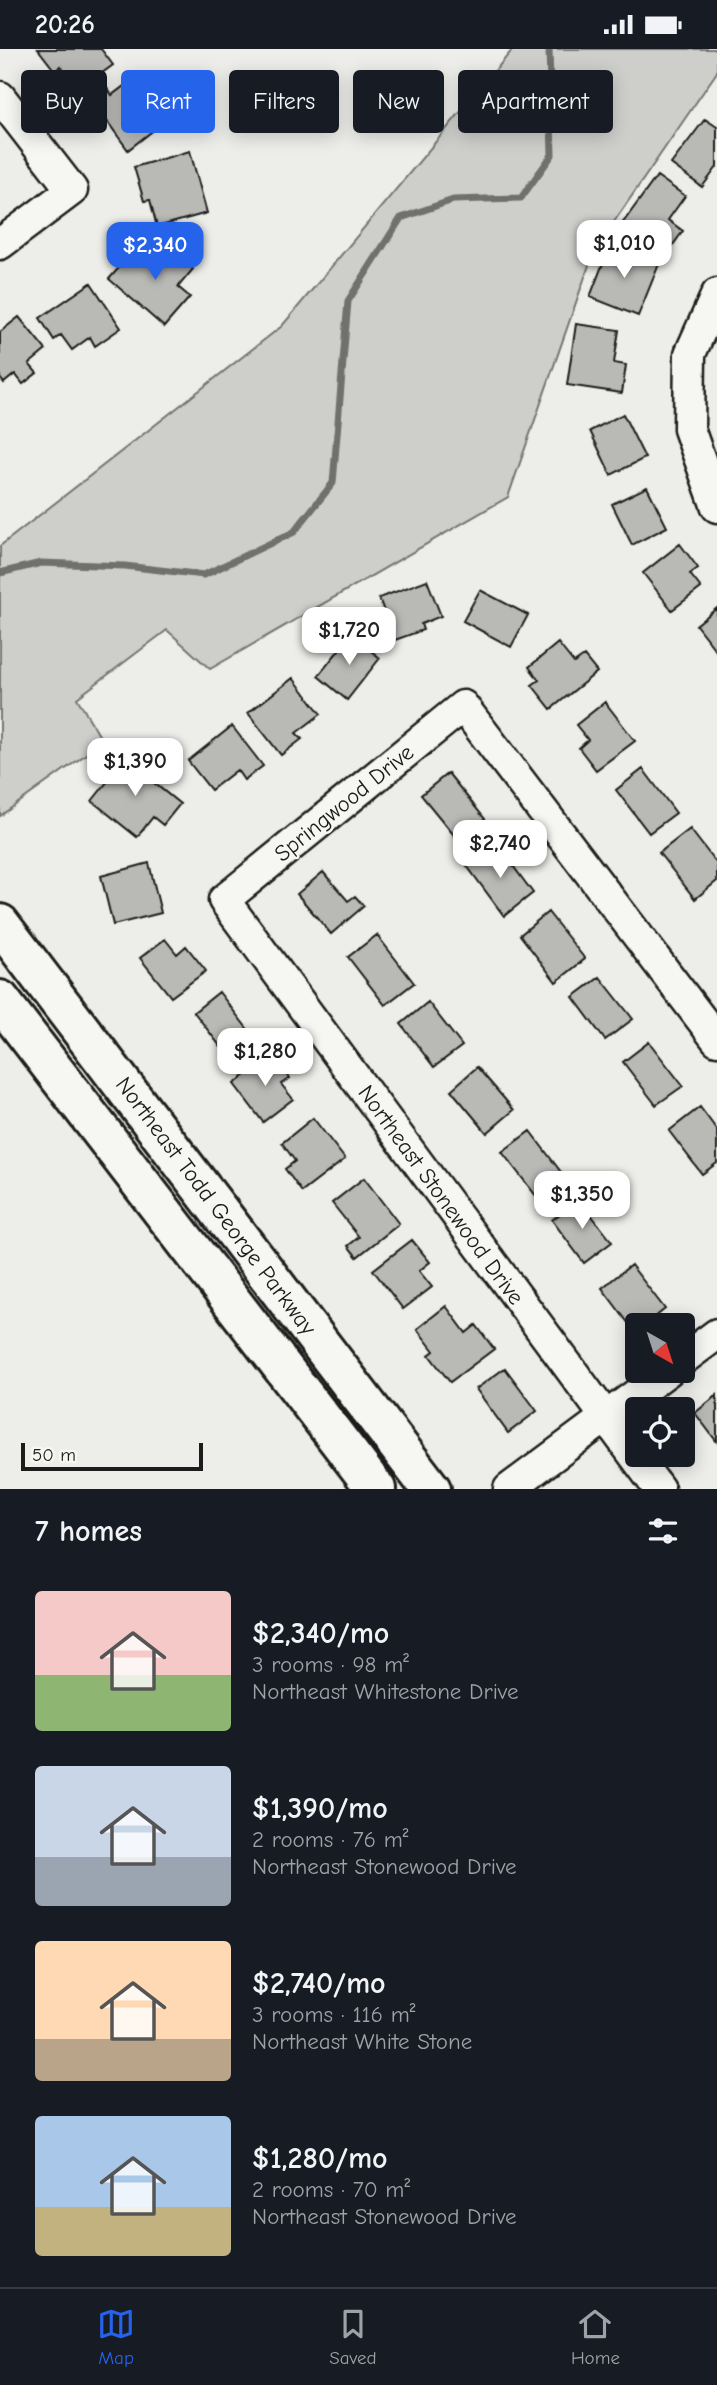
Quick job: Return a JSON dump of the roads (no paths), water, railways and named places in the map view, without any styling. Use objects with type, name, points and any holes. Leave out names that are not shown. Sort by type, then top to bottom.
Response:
[{"type":"main road","name":"Northeast Todd George Parkway","points":[[0,923],[431,1489]]},
{"type":"main road","name":"Northeast Todd George Parkway","points":[[0,1000],[376,1489]]},
{"type":"street","points":[[0,97],[72,190],[0,244]]},
{"type":"street","points":[[717,294],[690,354],[689,429],[717,507]]},
{"type":"street","name":"Springwood Drive","points":[[224,900],[463,706],[717,1040]]},
{"type":"street","name":"Northeast Stonewood Drive","points":[[224,900],[659,1489]]},
{"type":"street","points":[[695,1350],[717,1333]]},
{"type":"street","points":[[509,1489],[652,1383]]},
{"type":"waterway","points":[[0,573],[41,563],[125,566],[204,575],[294,532],[333,483],[348,301],[401,218],[453,200],[521,198],[552,155],[549,49]]}]
